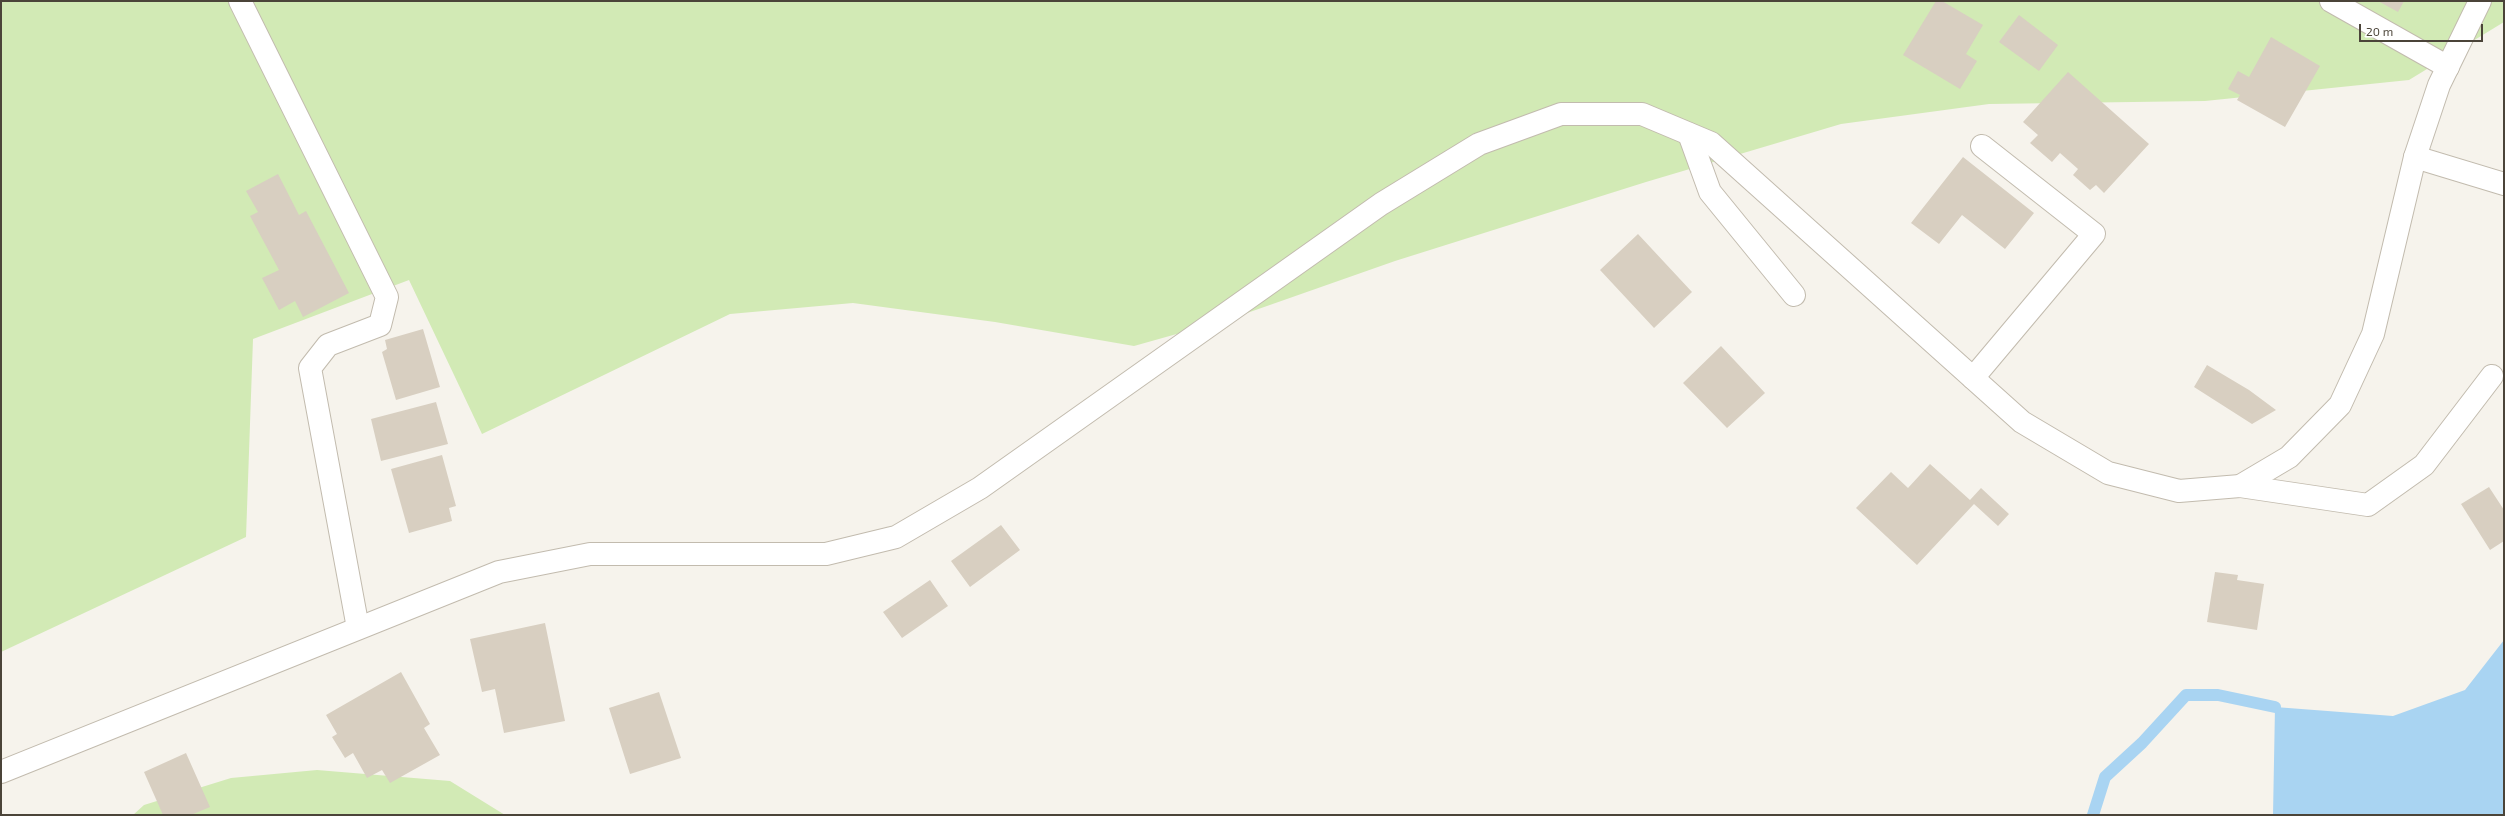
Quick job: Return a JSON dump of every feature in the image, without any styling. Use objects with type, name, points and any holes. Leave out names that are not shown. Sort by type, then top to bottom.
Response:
[{"type":"street","points":[[240,1],[387,297],[380,324],[328,345],[310,368],[358,628]]},
{"type":"street","points":[[2331,1],[2448,67]]},
{"type":"street","points":[[2240,486],[2289,457],[2340,405],[2373,334],[2415,157],[2439,85],[2480,1]]},
{"type":"street","points":[[1,772],[499,572],[590,554],[826,554],[896,537],[980,488],[1381,204],[1479,144],[1562,114],[1642,114],[1711,143],[2022,422],[2108,473],[2179,491],[2240,486],[2368,505],[2424,465],[2492,376]]},
{"type":"street","points":[[1689,134],[1710,192],[1794,295]]},
{"type":"street","points":[[1973,378],[2094,234],[1982,146]]},
{"type":"street","points":[[2415,157],[2504,184]]},
{"type":"green space","points":[[1,1],[2504,1],[2504,22],[2409,80],[2205,101],[1989,104],[1841,124],[1646,182],[1395,261],[1230,319],[1134,346],[995,322],[853,303],[730,314],[482,434],[409,280],[253,339],[246,537],[1,652]]},
{"type":"green space","points":[[317,770],[450,781],[505,815],[133,815],[144,805],[231,778]]},
{"type":"water","points":[[2504,640],[2504,815],[2273,815],[2275,707],[2393,716],[2465,690]]},
{"type":"building","points":[[1936,1],[1942,1],[1983,25],[1966,54],[1977,61],[1960,89],[1903,55]]},
{"type":"building","points":[[2378,1],[2404,1],[2398,12]]},
{"type":"building","points":[[2019,15],[2058,45],[2039,71],[1999,42]]},
{"type":"building","points":[[2271,37],[2320,66],[2285,127],[2237,100],[2240,95],[2228,89],[2238,71],[2249,77]]},
{"type":"building","points":[[2068,72],[2149,144],[2104,193],[2096,185],[2090,190],[2073,175],[2078,169],[2060,153],[2052,162],[2030,143],[2038,135],[2023,122]]},
{"type":"building","points":[[1963,157],[2034,213],[2005,249],[1962,215],[1939,244],[1911,223]]},
{"type":"building","points":[[278,174],[299,215],[306,211],[349,293],[303,317],[295,301],[279,310],[262,278],[279,270],[250,216],[258,212],[246,191]]},
{"type":"building","points":[[1638,234],[1692,292],[1654,328],[1600,270]]},
{"type":"building","points":[[423,329],[440,387],[396,400],[382,352],[387,349],[385,340]]},
{"type":"building","points":[[1721,346],[1765,393],[1727,428],[1683,383]]},
{"type":"building","points":[[2207,365],[2249,390],[2276,410],[2252,424],[2194,387]]},
{"type":"building","points":[[436,402],[448,444],[381,461],[371,419]]},
{"type":"building","points":[[442,455],[456,506],[449,508],[452,521],[409,533],[391,469]]},
{"type":"building","points":[[1930,464],[1970,500],[1981,488],[2009,514],[1998,526],[1974,504],[1917,565],[1856,508],[1891,472],[1908,488]]},
{"type":"building","points":[[2489,487],[2504,510],[2504,541],[2490,550],[2461,504]]},
{"type":"building","points":[[1001,525],[1020,550],[970,587],[951,561]]},
{"type":"building","points":[[2215,572],[2238,575],[2237,580],[2264,584],[2257,630],[2207,622]]},
{"type":"building","points":[[930,580],[948,606],[902,638],[883,612]]},
{"type":"building","points":[[545,623],[565,721],[504,733],[495,689],[482,692],[470,639]]},
{"type":"building","points":[[401,672],[430,724],[424,728],[440,755],[390,783],[382,770],[367,778],[353,753],[345,758],[332,737],[337,734],[326,715]]},
{"type":"building","points":[[659,692],[681,758],[630,774],[609,708]]},
{"type":"building","points":[[186,753],[210,807],[191,815],[163,815],[144,772]]},
{"type":"waterway","points":[[2093,815],[2105,777],[2142,743],[2186,695],[2218,695],[2275,707]]}]
